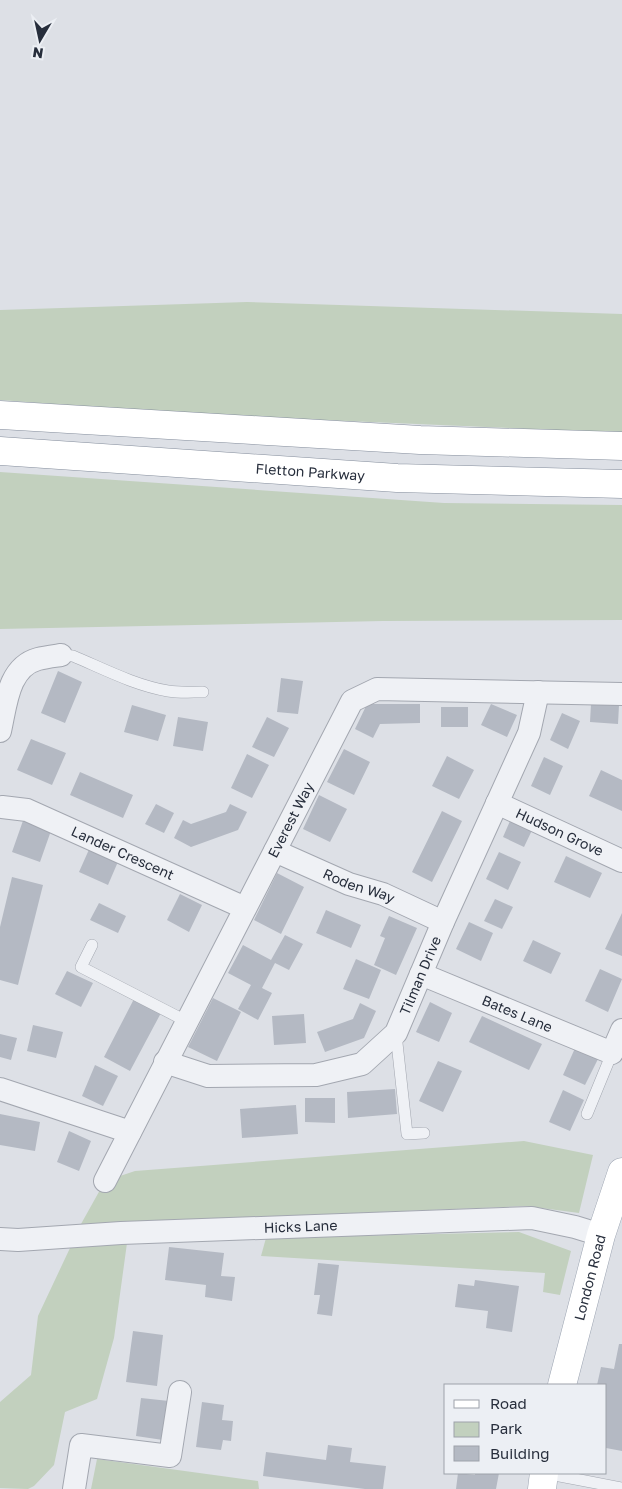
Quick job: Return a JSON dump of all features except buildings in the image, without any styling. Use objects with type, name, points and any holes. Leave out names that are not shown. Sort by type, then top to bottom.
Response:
[{"type":"main road","points":[[0,415],[420,440],[622,446]]},
{"type":"main road","name":"Fletton Parkway","points":[[0,451],[396,478],[622,484]]},
{"type":"main road","name":"London Road","points":[[562,1384],[601,1235],[622,1172]]},
{"type":"street","points":[[0,730],[14,677],[25,665],[38,659],[61,655]]},
{"type":"street","name":"Everest Way","points":[[105,1181],[352,701],[377,689],[622,694]]},
{"type":"street","name":"Tilman Drive","points":[[165,1062],[208,1076],[316,1075],[362,1064],[396,1033],[443,922],[529,733],[538,692]]},
{"type":"street","name":"Hudson Grove","points":[[497,803],[622,861]]},
{"type":"street","name":"Lander Crescent","points":[[1,807],[27,810],[245,908]]},
{"type":"street","name":"Roden Way","points":[[275,851],[349,884],[383,894],[443,922]]},
{"type":"street","name":"Bates Lane","points":[[421,974],[612,1053]]},
{"type":"street","points":[[612,1053],[622,1030]]},
{"type":"street","points":[[0,1089],[130,1132]]},
{"type":"street","name":"Hicks Lane","points":[[9,1239],[121,1233],[532,1218],[575,1227],[601,1235]]},
{"type":"street","points":[[74,1489],[81,1445],[170,1456],[180,1392]]},
{"type":"lane","points":[[61,655],[73,656],[145,686],[170,692],[203,692]]},
{"type":"lane","points":[[92,945],[81,967],[186,1021]]},
{"type":"lane","points":[[396,1033],[407,1134],[424,1133]]},
{"type":"lane","points":[[587,1114],[612,1053]]},
{"type":"lane","points":[[572,1384],[582,1341],[602,1275]]},
{"type":"lane","points":[[549,1489],[546,1476],[622,1488]]},
{"type":"green space","points":[[247,302],[622,314],[622,433],[188,414],[0,400],[0,310]]},
{"type":"green space","points":[[0,472],[444,503],[622,505],[622,620],[383,621],[0,629]]},
{"type":"green space","points":[[524,1141],[593,1155],[579,1213],[526,1206],[81,1224],[105,1181],[135,1171]]},
{"type":"green space","points":[[519,1232],[571,1251],[560,1295],[543,1292],[545,1273],[261,1256],[266,1238]]},
{"type":"green space","points":[[127,1243],[114,1338],[97,1399],[65,1412],[54,1465],[34,1486],[28,1489],[0,1488],[0,1402],[31,1375],[38,1316],[70,1248]]},
{"type":"green space","points":[[97,1459],[258,1481],[259,1489],[91,1489]]}]
